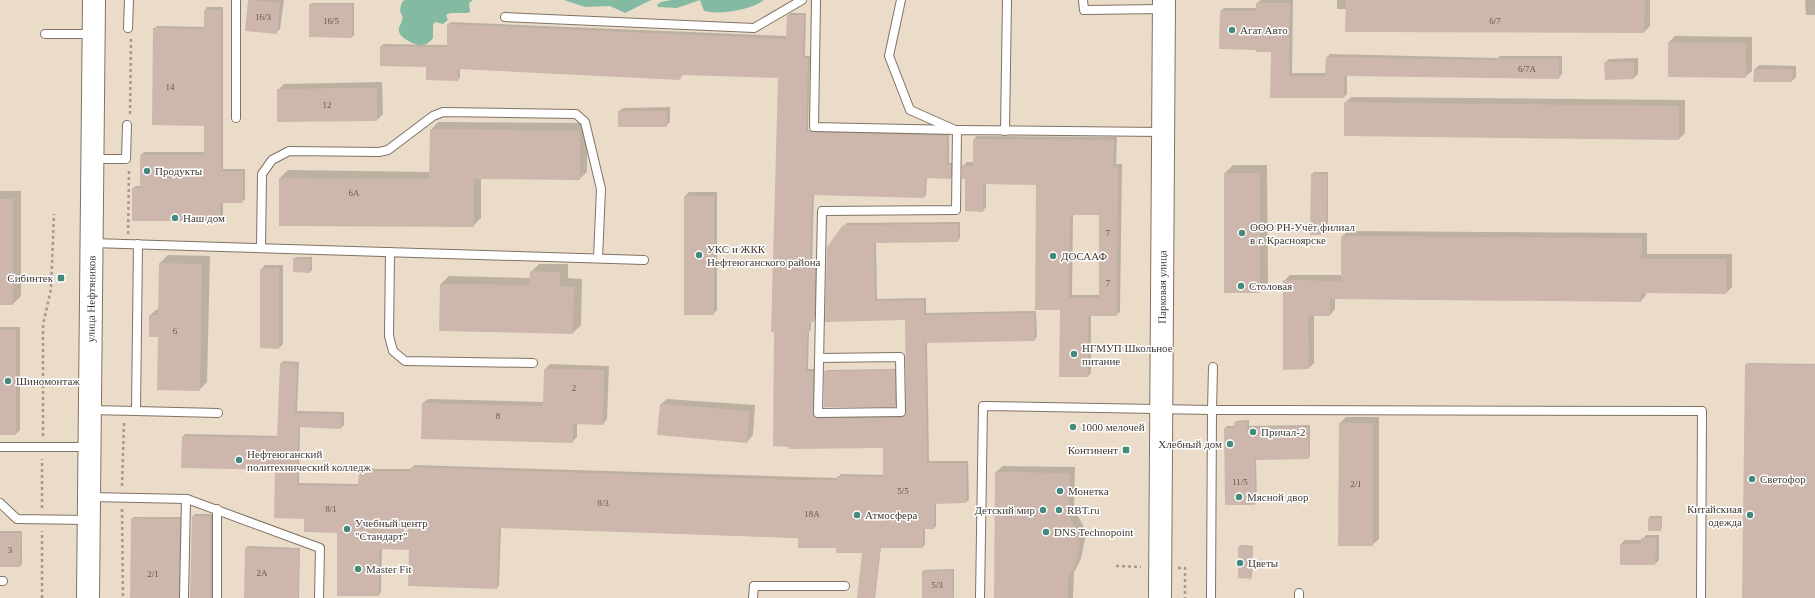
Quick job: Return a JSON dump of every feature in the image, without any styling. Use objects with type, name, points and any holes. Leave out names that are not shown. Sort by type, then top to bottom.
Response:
[{"type":"main road","name":"улица Нефтяников","points":[[88,598],[94,0]]},
{"type":"main road","name":"Парковая улица","points":[[1160,598],[1163,4]]},
{"type":"lane","points":[[129,0],[130,32]]},
{"type":"lane","points":[[236,0],[236,118]]},
{"type":"lane","points":[[505,17],[754,28],[802,0]]},
{"type":"lane","points":[[816,0],[814,127],[1005,131],[1163,132]]},
{"type":"lane","points":[[900,0],[889,56],[910,110],[958,130]]},
{"type":"lane","points":[[1005,131],[1007,0]]},
{"type":"lane","points":[[1083,0],[1084,10],[1163,4]]},
{"type":"lane","points":[[45,34],[93,34]]},
{"type":"lane","points":[[261,248],[262,174],[272,160],[289,151],[388,150],[433,116],[443,112],[576,114],[585,122],[601,189],[598,258]]},
{"type":"lane","points":[[92,158],[126,159],[128,121]]},
{"type":"lane","points":[[819,358],[900,357],[901,412],[818,413],[819,358],[822,211],[956,210],[958,130]]},
{"type":"lane","points":[[91,243],[644,260]]},
{"type":"lane","points":[[136,411],[138,244]]},
{"type":"lane","points":[[390,252],[389,336],[393,351],[405,360],[533,363]]},
{"type":"lane","points":[[1211,598],[1212,367]]},
{"type":"lane","points":[[980,598],[983,406],[1212,410],[1702,411],[1701,598]]},
{"type":"lane","points":[[90,410],[218,413]]},
{"type":"lane","points":[[0,447],[89,447]]},
{"type":"lane","points":[[89,497],[186,499],[218,509],[320,548],[319,598]]},
{"type":"lane","points":[[184,598],[186,499]]},
{"type":"lane","points":[[0,503],[17,519],[89,520]]},
{"type":"lane","points":[[217,598],[218,509]]},
{"type":"lane","points":[[753,598],[754,586],[845,586]]},
{"type":"path","points":[[128,121],[130,32]]},
{"type":"path","points":[[128,215],[129,170]]},
{"type":"path","points":[[42,598],[43,325],[51,289],[54,214]]},
{"type":"green space","points":[[405,0],[473,0],[469,3],[470,12],[450,13],[446,15],[448,20],[443,24],[435,22],[433,25],[433,38],[426,44],[419,45],[403,38],[399,32],[399,27],[403,17],[400,8],[402,2]]},
{"type":"green space","points":[[564,0],[651,0],[625,13],[610,6],[585,7]]},
{"type":"green space","points":[[672,0],[700,0],[677,8],[658,7],[657,5],[661,2]]},
{"type":"green space","points":[[700,0],[764,0],[744,9],[727,12],[711,12],[704,11]]},
{"type":"building","points":[[248,0],[280,3],[277,34],[245,31]]},
{"type":"building","points":[[1346,0],[1645,0],[1644,33],[1345,32]]},
{"type":"building","points":[[1256,3],[1290,3],[1289,76],[1325,76],[1326,57],[1495,60],[1495,58],[1559,59],[1559,79],[1344,76],[1344,98],[1270,98],[1271,52],[1219,49],[1220,11],[1256,11]]},
{"type":"building","points":[[309,4],[352,4],[352,38],[309,37]]},
{"type":"building","points":[[204,10],[221,10],[221,171],[243,171],[243,203],[220,203],[220,221],[132,221],[132,188],[140,188],[140,155],[204,155],[204,126],[152,125],[153,28],[204,29]]},
{"type":"building","points":[[787,15],[804,15],[803,58],[808,58],[806,132],[947,136],[947,165],[951,165],[951,179],[925,178],[924,198],[812,195],[810,268],[815,262],[814,322],[809,322],[809,333],[807,333],[806,371],[813,371],[813,416],[818,418],[901,418],[906,412],[905,320],[825,322],[827,247],[843,225],[958,224],[958,242],[874,243],[875,301],[924,300],[924,315],[1034,313],[1035,341],[925,343],[927,463],[966,463],[966,503],[934,504],[934,529],[923,529],[923,548],[880,548],[874,598],[857,598],[862,553],[836,553],[836,548],[798,548],[798,538],[499,528],[497,589],[408,586],[409,550],[379,549],[379,596],[337,596],[337,533],[304,532],[304,519],[274,518],[275,470],[181,468],[182,436],[277,438],[280,363],[297,364],[295,413],[342,414],[341,429],[298,427],[297,485],[358,486],[359,471],[411,471],[411,467],[797,480],[837,480],[837,476],[883,477],[883,448],[789,449],[789,447],[773,446],[774,332],[771,332],[778,78],[681,75],[680,80],[458,69],[458,81],[426,80],[426,67],[380,66],[380,46],[447,47],[447,24],[786,39]]},
{"type":"building","points":[[1668,42],[1746,43],[1746,78],[1668,77]]},
{"type":"building","points":[[1604,62],[1634,62],[1634,79],[1605,80]]},
{"type":"building","points":[[1754,69],[1793,69],[1792,82],[1753,82]]},
{"type":"building","points":[[377,88],[377,121],[277,122],[277,89]]},
{"type":"building","points":[[1344,102],[1679,106],[1679,140],[1344,136]]},
{"type":"building","points":[[618,111],[667,111],[667,127],[618,127]]},
{"type":"building","points":[[430,129],[580,131],[580,180],[474,179],[474,227],[279,226],[279,178],[429,179]]},
{"type":"building","points":[[973,139],[1114,140],[1113,167],[1118,167],[1117,316],[1088,316],[1088,377],[1059,377],[1060,310],[1035,310],[1036,185],[983,184],[983,212],[965,211],[965,179],[962,179],[962,165],[973,166]],"holes":[[[1070,215],[1099,215],[1099,298],[1069,298]]]},
{"type":"building","name":"ООО РН-Учёт филиал в г. Красноярске","points":[[1224,173],[1260,173],[1260,293],[1224,293]]},
{"type":"building","points":[[1311,174],[1327,174],[1326,235],[1310,235]]},
{"type":"building","name":"УКС и ЖКК Нефтеюганского района","points":[[684,196],[714,196],[714,315],[684,315]]},
{"type":"building","points":[[0,199],[13,199],[13,305],[0,305]]},
{"type":"building","points":[[1341,236],[1642,238],[1641,259],[1726,259],[1726,294],[1641,293],[1641,302],[1330,299],[1330,316],[1308,316],[1309,369],[1283,370],[1283,280],[1341,281]]},
{"type":"building","points":[[293,258],[311,259],[310,273],[293,272]]},
{"type":"building","points":[[159,263],[202,264],[200,391],[157,390],[158,337],[149,337],[149,315],[158,315]]},
{"type":"building","points":[[279,268],[279,349],[260,348],[260,269]]},
{"type":"building","points":[[530,271],[560,272],[560,286],[574,287],[573,334],[439,331],[440,284],[529,285]]},
{"type":"building","points":[[0,330],[16,330],[16,435],[0,435]]},
{"type":"building","points":[[1745,364],[1815,365],[1815,598],[1742,598]]},
{"type":"building","points":[[544,369],[604,370],[603,425],[573,424],[573,443],[421,439],[422,403],[543,406]]},
{"type":"building","points":[[895,370],[895,407],[824,407],[824,371]]},
{"type":"building","points":[[660,404],[750,411],[747,443],[657,435]]},
{"type":"building","points":[[1234,422],[1247,422],[1247,428],[1308,427],[1309,459],[1255,460],[1255,505],[1225,505],[1224,428],[1234,428]]},
{"type":"building","points":[[1339,423],[1373,423],[1373,546],[1338,546]]},
{"type":"building","points":[[995,472],[1069,473],[1069,516],[1078,533],[1080,546],[1075,566],[1068,578],[1068,598],[994,598]]},
{"type":"building","points":[[192,516],[210,516],[210,598],[190,598]]},
{"type":"building","points":[[131,518],[180,519],[179,598],[130,598]]},
{"type":"building","points":[[1648,518],[1661,518],[1661,531],[1648,531]]},
{"type":"building","points":[[0,533],[21,533],[20,567],[0,567]]},
{"type":"building","points":[[1641,538],[1656,538],[1655,565],[1620,565],[1620,544],[1641,544]]},
{"type":"building","points":[[1238,547],[1252,547],[1251,579],[1238,578]]},
{"type":"building","points":[[245,548],[299,549],[298,598],[244,598]]},
{"type":"building","points":[[922,571],[952,571],[953,598],[922,598]]},
{"type":"place","name":"Агат Авто","points":[[1232,30]]},
{"type":"place","name":"Продукты","points":[[147,171]]},
{"type":"place","name":"Наш дом","points":[[175,218]]},
{"type":"place","name":"ООО РН-Учёт филиал в г. Красноярске","points":[[1242,233]]},
{"type":"place","name":"УКС и ЖКК Нефтеюганского района","points":[[699,255]]},
{"type":"place","name":"ДОСААФ","points":[[1053,256]]},
{"type":"place","name":"Сибинтек","points":[[61,278]]},
{"type":"place","name":"Столовая","points":[[1241,286]]},
{"type":"place","name":"НГМУП Школьное питание","points":[[1074,354]]},
{"type":"place","name":"Шиномонтаж","points":[[8,381]]},
{"type":"place","name":"1000 мелочей","points":[[1073,427]]},
{"type":"place","name":"Причал-2","points":[[1253,432]]},
{"type":"place","name":"Хлебный дом","points":[[1230,444]]},
{"type":"place","name":"Континент","points":[[1126,450]]},
{"type":"place","name":"Нефтеюганский политехнический колледж","points":[[239,460]]},
{"type":"place","name":"Светофор","points":[[1752,479]]},
{"type":"place","name":"Монетка","points":[[1060,491]]},
{"type":"place","name":"Мясной двор","points":[[1239,497]]},
{"type":"place","name":"Детский мир","points":[[1043,510]]},
{"type":"place","name":"RBT.ru","points":[[1059,510]]},
{"type":"place","name":"Атмосфера","points":[[857,515]]},
{"type":"place","name":"Китайскиая одежда","points":[[1750,515]]},
{"type":"place","name":"Учебный центр \"Стандарт\"","points":[[347,529]]},
{"type":"place","name":"DNS Technopoint","points":[[1046,532]]},
{"type":"place","name":"Цветы","points":[[1240,563]]},
{"type":"place","name":"Master Fit","points":[[358,569]]}]
